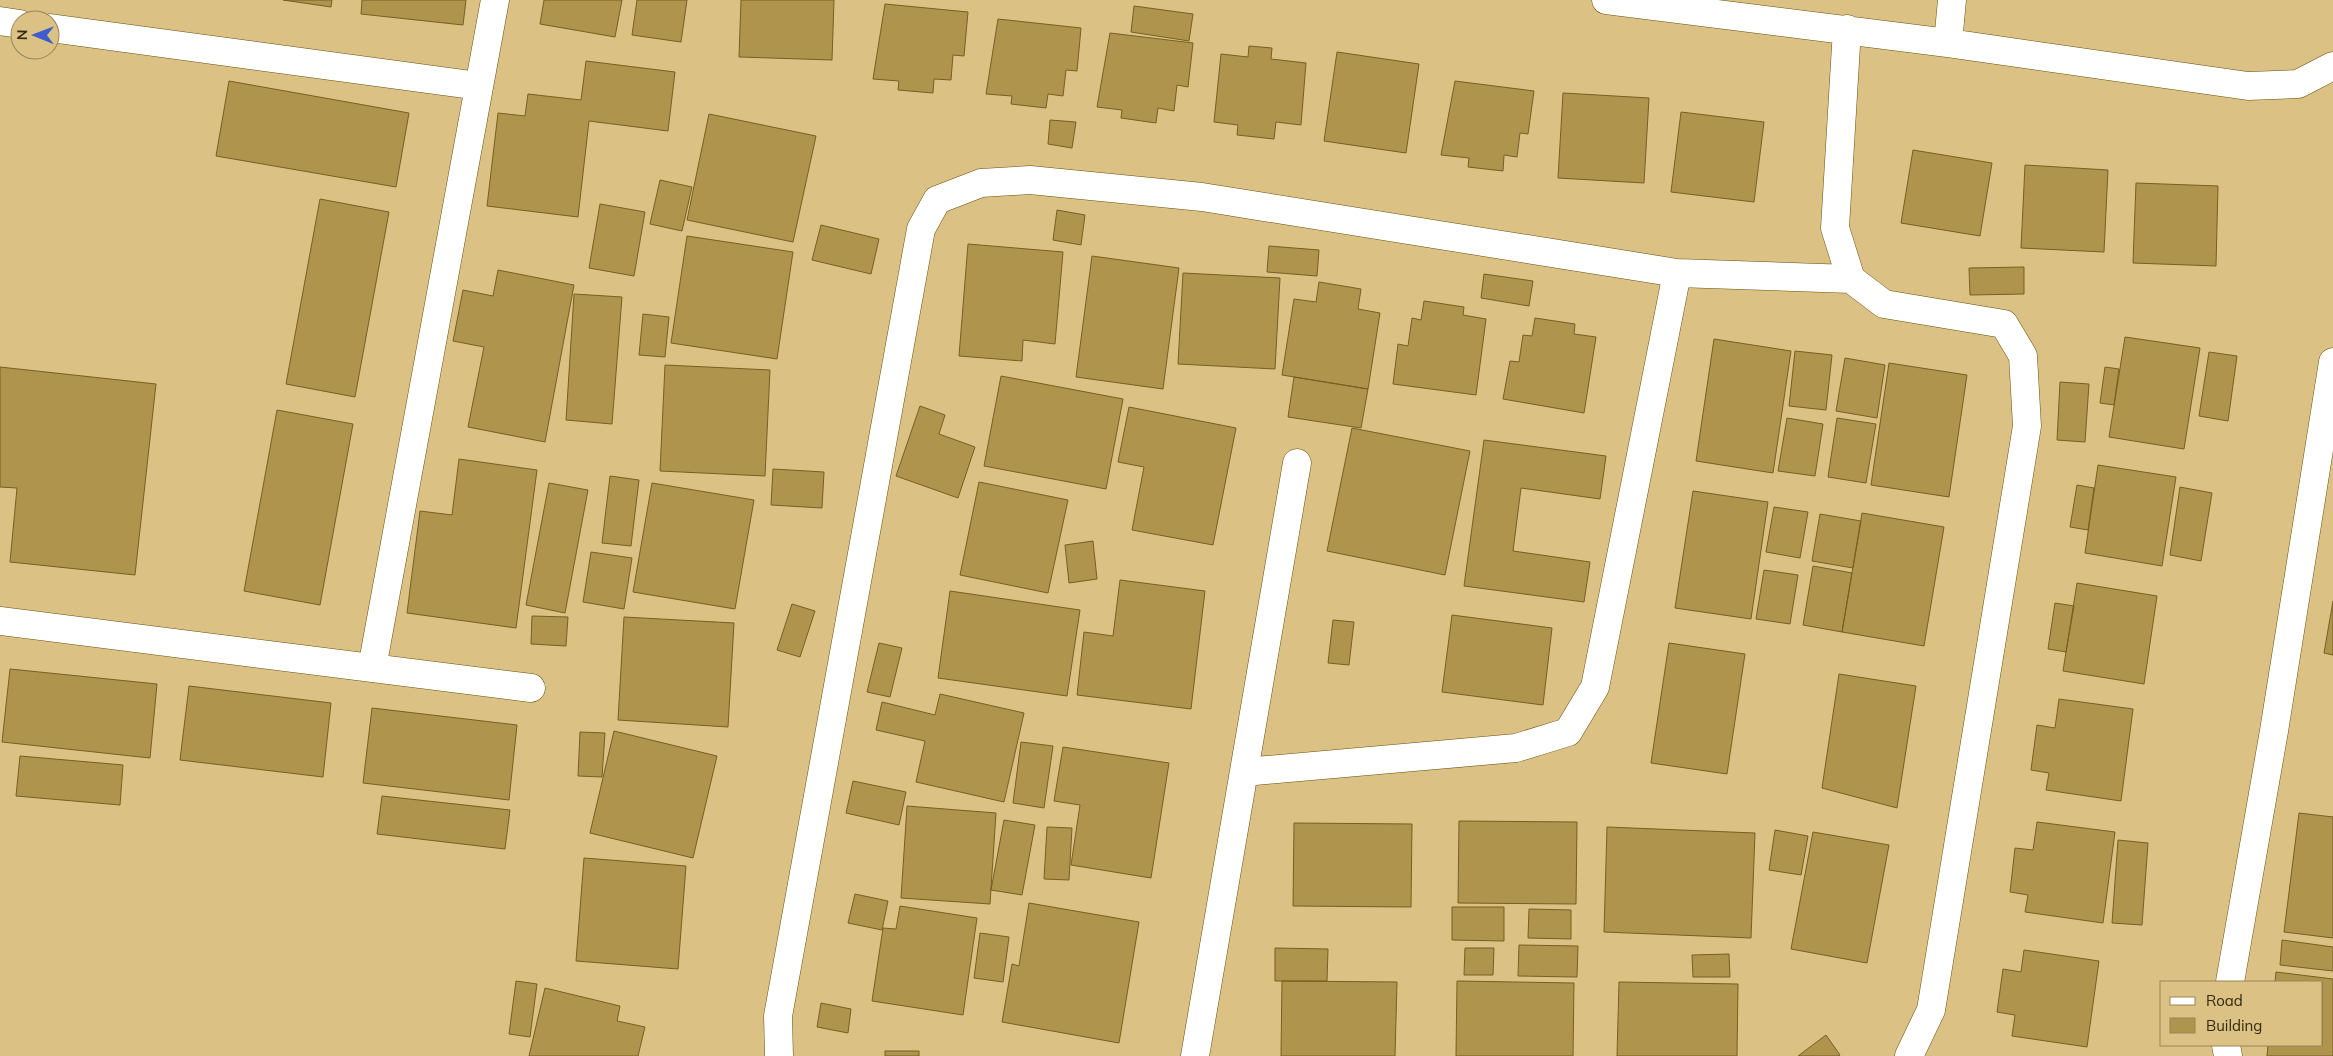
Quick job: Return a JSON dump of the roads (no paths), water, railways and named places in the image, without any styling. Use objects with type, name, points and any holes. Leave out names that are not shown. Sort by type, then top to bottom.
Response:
[{"type":"street","points":[[372,668],[495,0]]},
{"type":"street","points":[[1606,0],[1847,29],[2248,86],[2298,84],[2333,66]]},
{"type":"street","points":[[1948,43],[1952,0]]},
{"type":"street","points":[[60,29],[479,86]]},
{"type":"street","points":[[1847,29],[1835,228],[1851,279]]},
{"type":"street","points":[[780,1056],[778,1016],[921,229],[937,200],[981,183],[1030,180],[1192,196],[1677,273],[1851,279],[1884,304],[2004,324],[2023,356],[2027,426],[1931,1010],[1909,1056]]},
{"type":"street","points":[[1244,772],[1516,748],[1568,732],[1595,687],[1677,273]]},
{"type":"street","points":[[2230,981],[2274,731],[2333,362]]},
{"type":"street","points":[[1195,1056],[1297,463]]},
{"type":"street","points":[[0,621],[531,688]]}]
